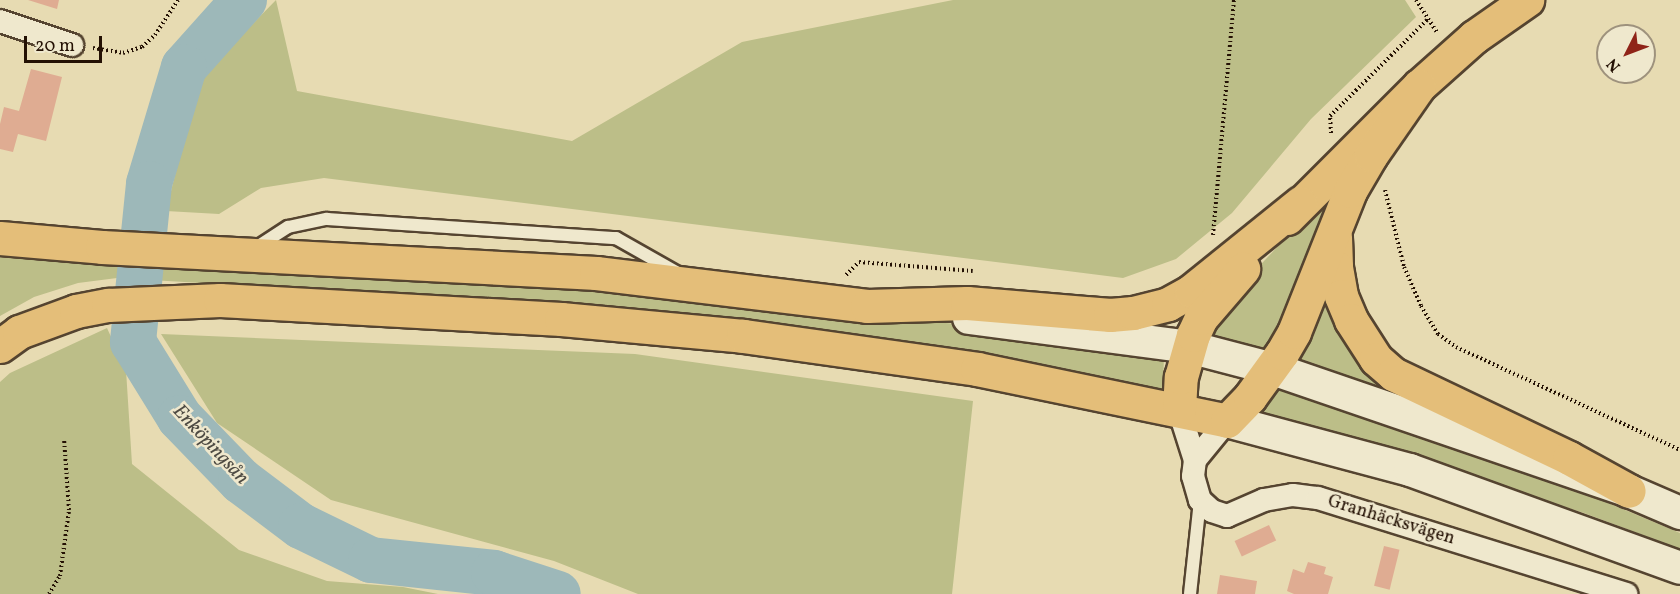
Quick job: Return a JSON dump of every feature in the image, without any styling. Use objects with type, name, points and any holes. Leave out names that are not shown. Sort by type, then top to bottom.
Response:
[{"type":"main road","points":[[891,307],[967,303],[1110,315],[1168,304],[1191,291],[1358,159],[1419,86],[1454,55],[1527,0]]},
{"type":"main road","points":[[1227,421],[1273,369],[1294,332],[1350,190],[1358,159]]},
{"type":"main road","points":[[1179,410],[1181,377],[1189,347],[1201,318],[1300,203]]},
{"type":"main road","points":[[1335,229],[1336,267],[1341,296],[1363,342],[1376,359],[1393,374],[1569,458],[1629,491]]},
{"type":"main road","points":[[0,238],[102,247],[596,273],[891,307],[1189,347],[1273,369],[1629,491],[1680,513]]},
{"type":"main road","points":[[0,346],[19,332],[76,311],[108,305],[220,300],[561,319],[743,336],[977,369],[1227,421],[1410,470],[1680,568]]},
{"type":"street","points":[[0,21],[72,45]]},
{"type":"street","points":[[1179,410],[1195,460],[1193,476],[1200,500]]},
{"type":"street","points":[[1195,460],[1227,421]]},
{"type":"street","name":"Granhäcksvägen","points":[[1200,500],[1212,511],[1227,516],[1264,500],[1293,495],[1318,498],[1626,594]]},
{"type":"lane","points":[[1190,594],[1200,500]]},
{"type":"path","points":[[72,45],[123,53],[142,47],[155,35],[178,0]]},
{"type":"path","points":[[1213,237],[1234,0]]},
{"type":"path","points":[[1416,0],[1454,55]]},
{"type":"path","points":[[1428,19],[1330,116],[1330,131],[1334,138],[1380,178],[1384,185],[1404,267],[1421,306],[1438,333],[1456,347],[1680,450]]},
{"type":"path","points":[[49,594],[60,576],[69,510],[64,438]]},
{"type":"green space","points":[[276,0],[297,91],[572,141],[742,42],[953,0],[1405,0],[1416,17],[1311,119],[1232,213],[1176,259],[1123,278],[324,178],[261,188],[219,214],[166,211],[199,79]]},
{"type":"green space","points":[[1328,193],[1331,195],[1287,319],[1264,353],[1211,335],[1214,318],[1234,293]]},
{"type":"green space","points":[[0,257],[638,294],[1043,332],[1164,355],[1163,391],[938,347],[791,325],[647,309],[117,278],[78,283],[34,297],[0,316]]},
{"type":"green space","points":[[1324,283],[1395,391],[1295,360]]},
{"type":"green space","points":[[107,328],[126,370],[132,464],[239,550],[327,581],[403,587],[438,594],[0,594],[0,382],[10,373]]},
{"type":"green space","points":[[161,334],[635,354],[973,401],[952,594],[638,594],[554,561],[331,500],[217,423]]},
{"type":"green space","points":[[1282,383],[1491,454],[1680,533],[1680,549],[1584,513],[1414,459],[1254,415]]},
{"type":"building","points":[[28,0],[59,0],[57,9]]},
{"type":"building","points":[[31,69],[62,77],[46,141],[18,134],[13,152],[0,149],[0,124],[4,107],[19,111]]},
{"type":"building","points":[[1269,525],[1276,540],[1242,556],[1235,541]]},
{"type":"building","points":[[1384,546],[1400,550],[1390,590],[1374,586]]},
{"type":"building","points":[[1308,562],[1326,567],[1324,574],[1333,577],[1328,594],[1294,594],[1287,591],[1293,569],[1304,573]]},
{"type":"building","points":[[1220,575],[1257,581],[1255,594],[1217,594]]},
{"type":"waterway","name":"Enköpingsån","points":[[244,0],[184,67],[149,184],[133,342],[180,418],[241,481],[301,526],[371,560],[494,573],[558,594]]}]
